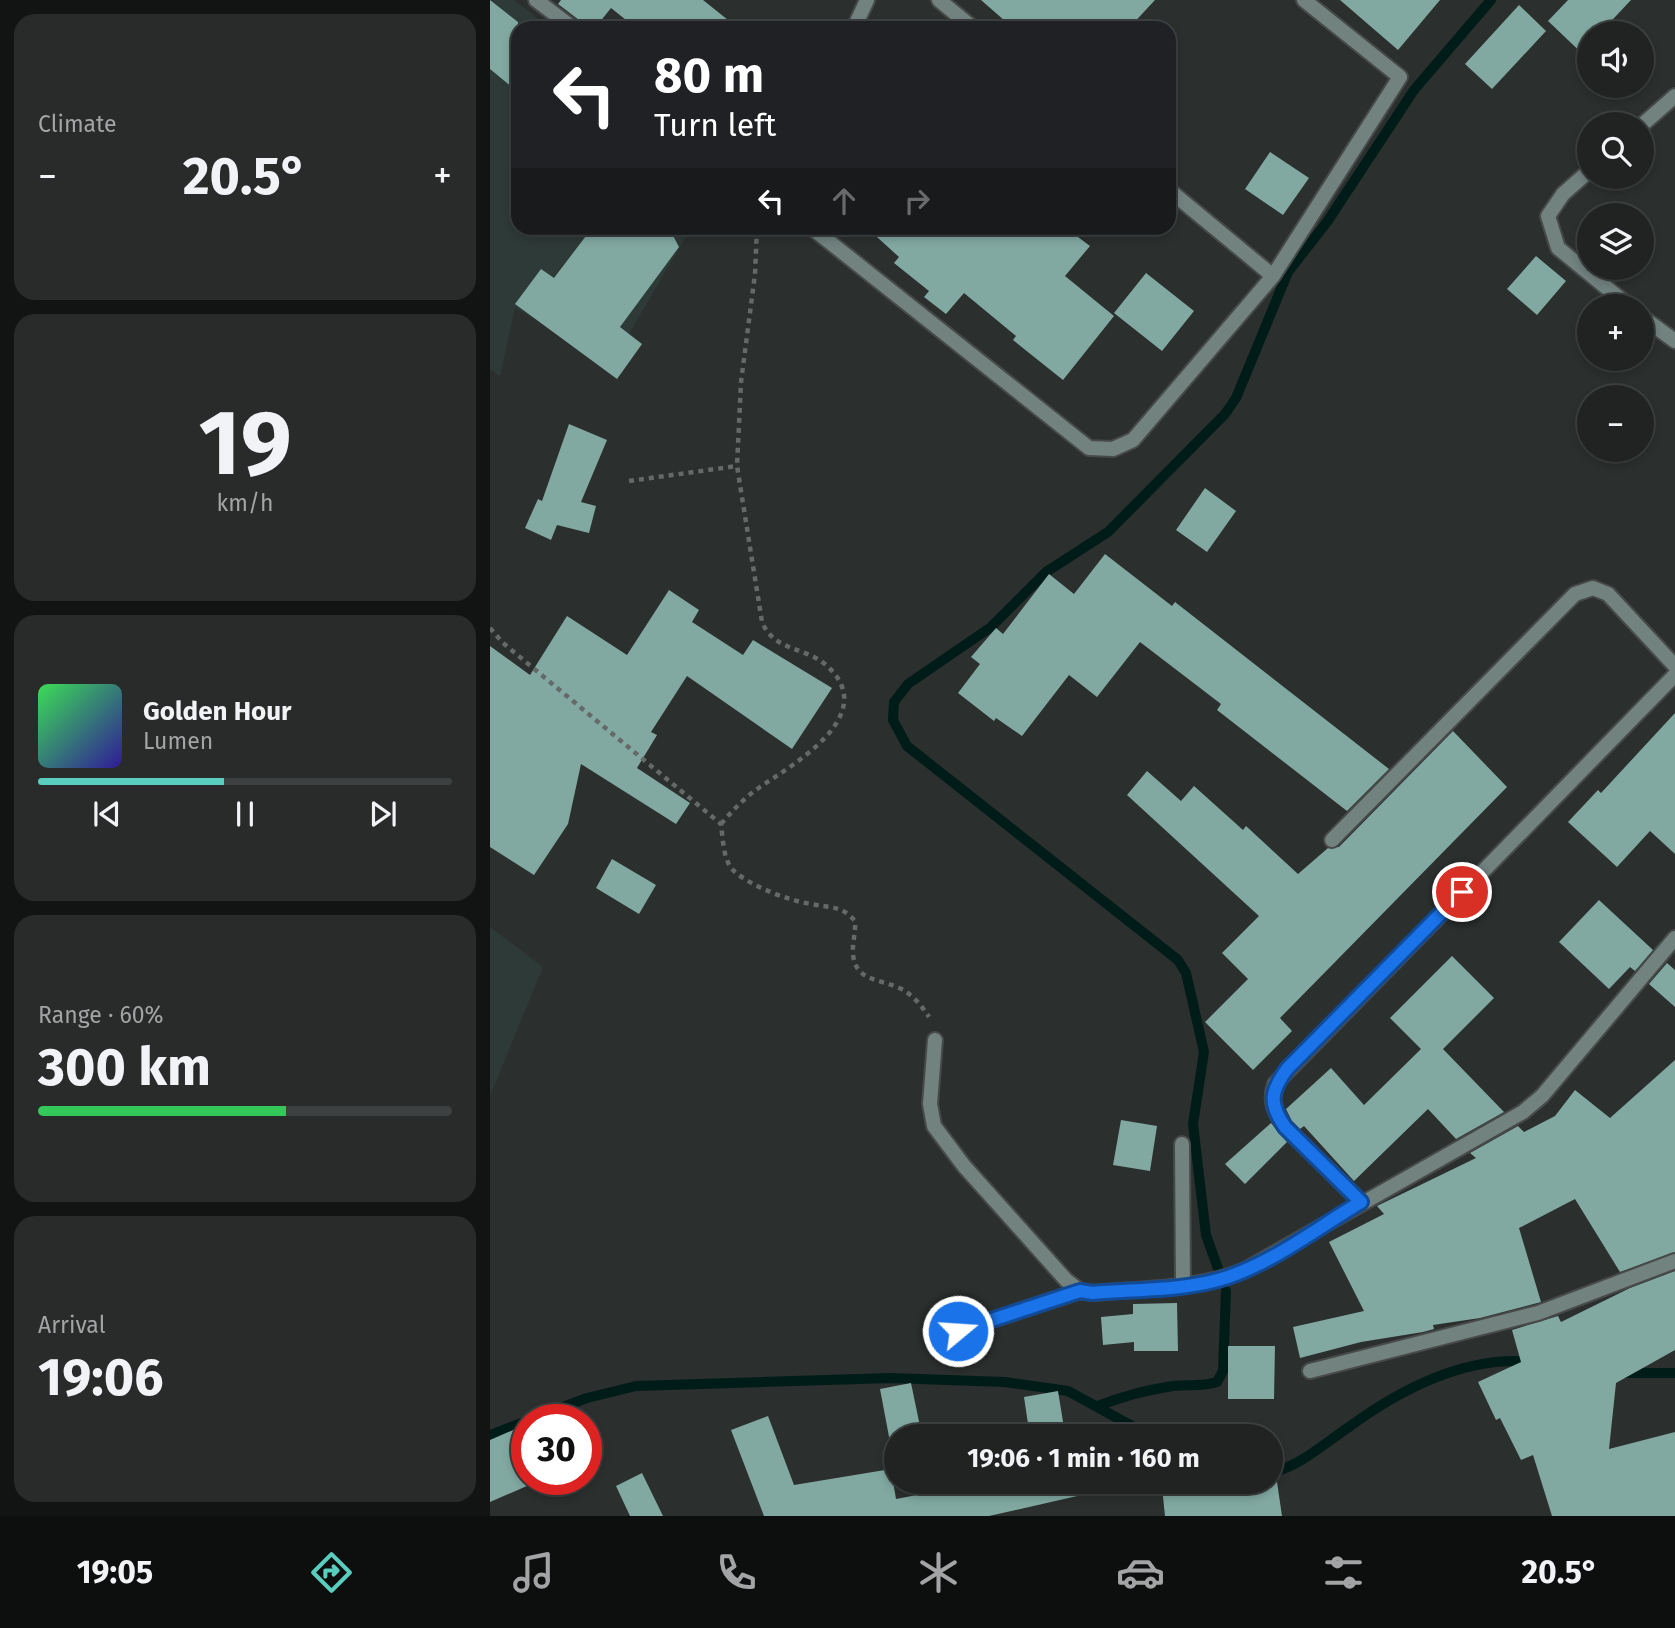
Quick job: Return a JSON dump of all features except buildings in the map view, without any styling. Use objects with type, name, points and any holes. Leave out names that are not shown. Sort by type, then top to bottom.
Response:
[{"type":"street","points":[[536,0],[564,21]]},
{"type":"street","points":[[857,21],[867,0]]},
{"type":"street","points":[[939,0],[964,21]]},
{"type":"street","points":[[821,235],[1089,448],[1114,449],[1133,440],[1273,276],[1400,77],[1304,0]]},
{"type":"street","points":[[1654,114],[1675,96]]},
{"type":"street","points":[[1577,182],[1563,194],[1548,216],[1558,248],[1614,294]]},
{"type":"street","points":[[1176,196],[1273,276]]},
{"type":"street","points":[[1654,326],[1675,341]]},
{"type":"street","points":[[1332,841],[1575,594],[1592,588],[1608,594],[1675,666]]},
{"type":"street","points":[[1361,1202],[1285,1127],[1275,1113],[1271,1098],[1276,1084],[1675,675]]},
{"type":"street","points":[[934,1339],[1080,1291],[1093,1293],[1183,1286],[1226,1278],[1245,1270],[1361,1202],[1498,1127],[1542,1096],[1675,938]]},
{"type":"street","points":[[935,1040],[930,1104],[933,1126],[964,1166],[1080,1291]]},
{"type":"street","points":[[1182,1144],[1183,1286]]},
{"type":"street","points":[[1310,1371],[1538,1313],[1675,1261]]},
{"type":"path","points":[[721,824],[740,803],[824,743],[843,705],[837,677],[825,664],[768,636],[762,622],[737,466],[741,382],[755,274],[757,235]]},
{"type":"path","points":[[629,481],[737,466]]},
{"type":"path","points":[[490,628],[503,643],[548,677],[721,824],[725,852],[733,871],[772,892],[810,904],[846,911],[855,921],[853,954],[859,972],[873,981],[898,987],[917,1000],[931,1019],[935,1040]]},
{"type":"shaded area","points":[[490,0],[514,0],[541,21],[511,21],[511,235],[687,235],[613,361],[515,308],[500,376],[490,369]]},
{"type":"shaded area","points":[[490,927],[543,967],[490,1096]]},
{"type":"waterway","points":[[1220,1274],[1206,1235],[1193,1124],[1204,1052],[1186,973],[1178,960],[907,746],[893,720],[894,702],[908,684],[991,627],[1046,572],[1108,532],[1225,414],[1236,398],[1288,272],[1327,222],[1414,90],[1491,0]]},
{"type":"waterway","points":[[1098,1406],[1153,1389],[1217,1382],[1223,1371],[1226,1291]]},
{"type":"waterway","points":[[1283,1469],[1390,1400],[1436,1378],[1459,1369],[1484,1364],[1533,1362]]},
{"type":"waterway","points":[[1622,1373],[1675,1373]]},
{"type":"waterway","points":[[571,1404],[636,1386],[891,1378],[1005,1382],[1068,1391],[1128,1424]]},
{"type":"waterway","points":[[490,1435],[511,1427]]},
{"type":"route","points":[[958,1331],[1080,1291],[1093,1293],[1183,1286],[1226,1278],[1245,1270],[1361,1202],[1285,1127],[1275,1113],[1271,1098],[1276,1084],[1287,1069],[1462,892]]}]
